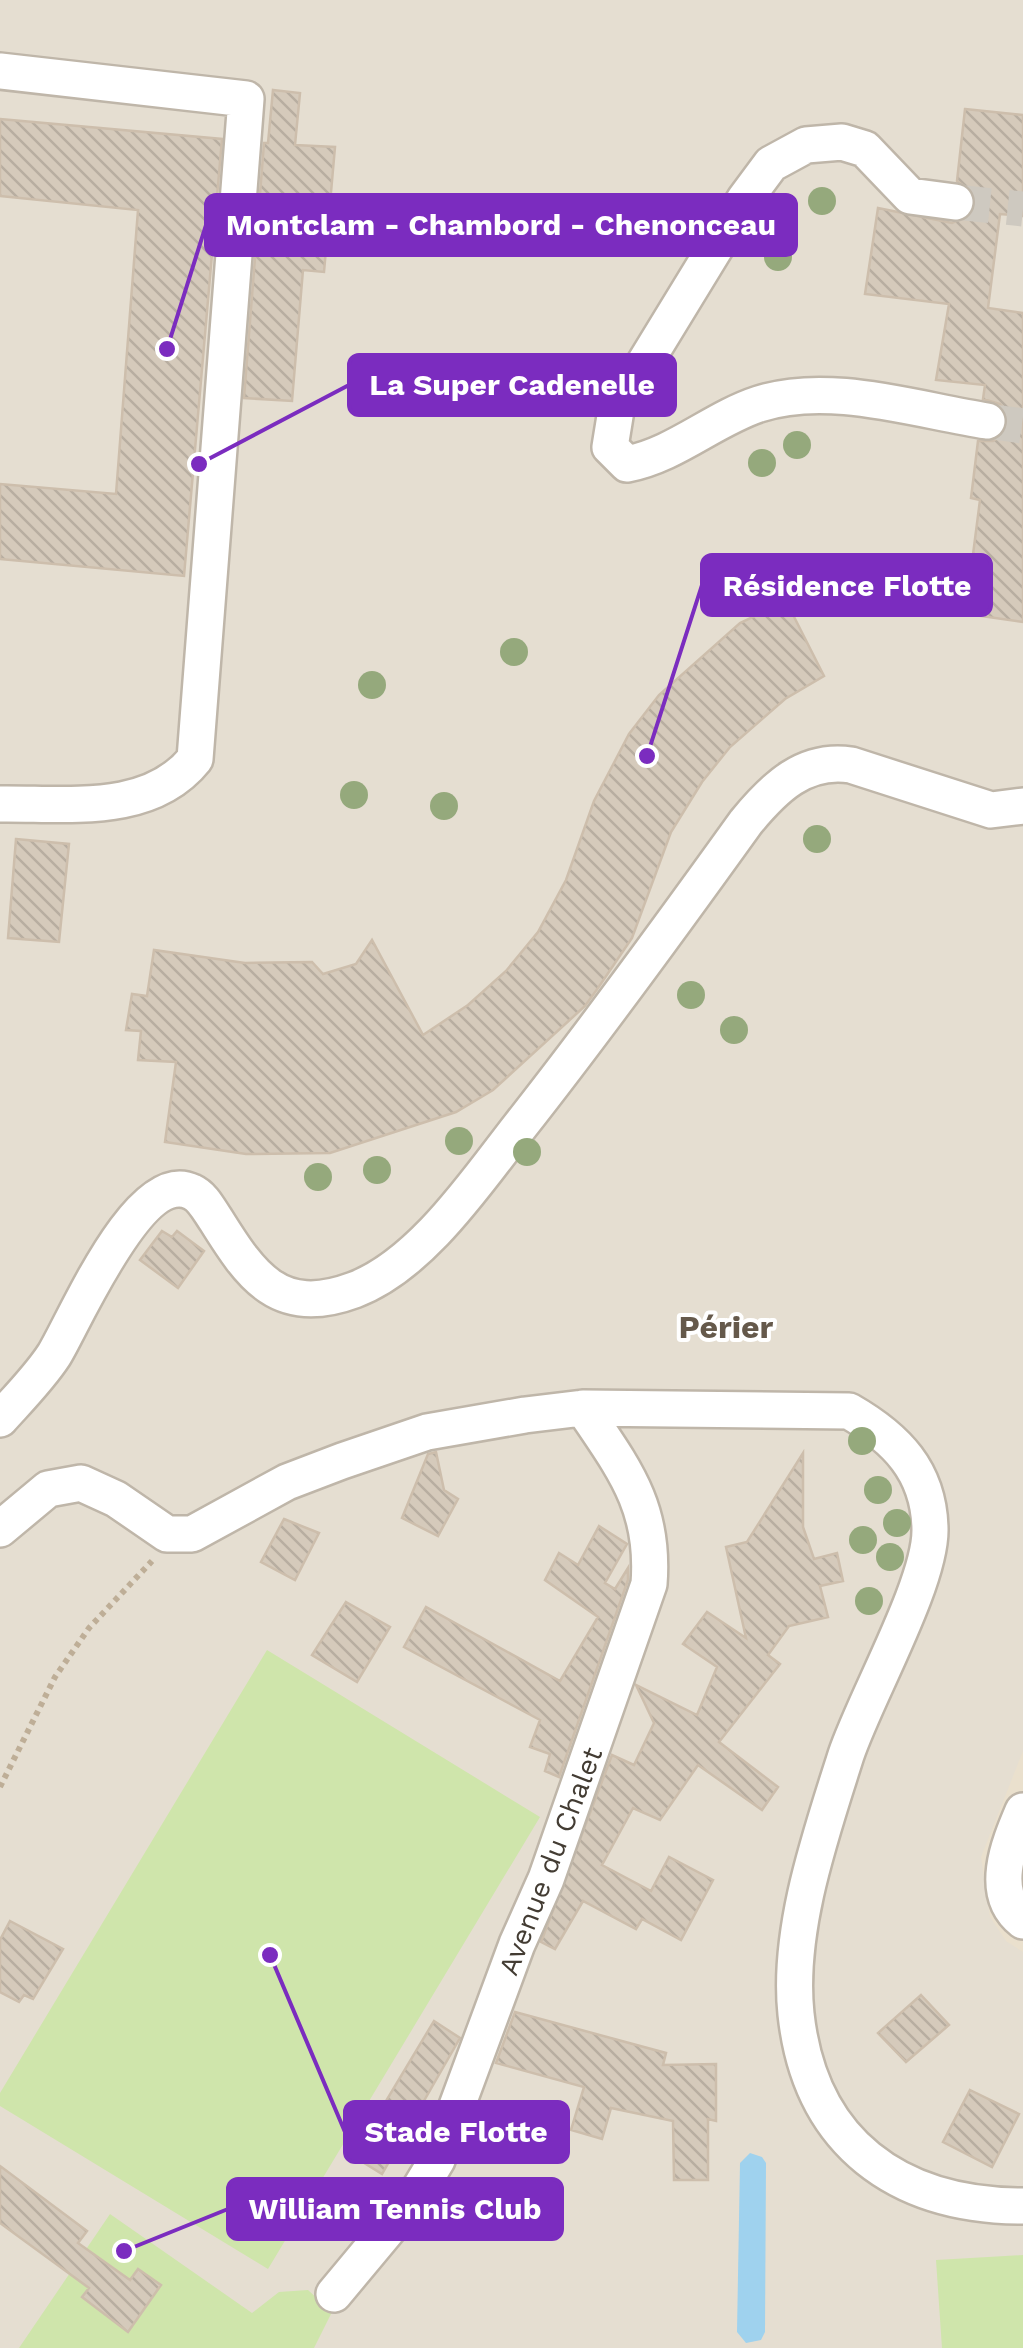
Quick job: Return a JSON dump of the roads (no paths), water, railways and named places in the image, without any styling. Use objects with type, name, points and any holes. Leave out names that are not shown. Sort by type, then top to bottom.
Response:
[{"type":"street","points":[[0,72],[246,99],[195,760],[177,782],[155,794],[100,802],[0,804]]},
{"type":"street","points":[[955,202],[910,196],[865,149],[842,142],[806,145],[772,164],[745,199],[616,410],[610,446],[627,464],[649,460],[756,405],[785,397],[824,396],[987,421]]},
{"type":"street","points":[[0,1419],[53,1356],[99,1264],[158,1195],[179,1188],[194,1192],[245,1267],[276,1293],[329,1297],[357,1289],[400,1262],[452,1212],[606,1018],[746,822],[770,794],[803,770],[832,762],[851,765],[991,810],[1023,806]]},
{"type":"street","points":[[0,1529],[48,1488],[81,1483],[116,1499],[167,1534],[192,1534],[287,1482],[427,1432],[583,1408],[849,1412],[881,1430],[906,1453],[922,1483],[930,1531],[915,1588],[841,1772],[804,1907],[796,2013],[824,2112],[851,2148],[900,2183],[990,2206],[1023,2206]]},
{"type":"street","name":"Avenue du Chalet","points":[[334,2294],[414,2198],[437,2160],[558,1847],[649,1584],[652,1546],[644,1508],[583,1408]]},
{"type":"street","points":[[1023,1811],[1008,1848],[1004,1879],[1006,1900],[1023,1921]]},
{"type":"water","points":[[750,2153],[766,2163],[765,2332],[761,2340],[746,2343],[737,2332],[740,2163]]},
{"type":"tunnel","points":[[955,202],[1023,209]]},
{"type":"tunnel","points":[[987,421],[1023,426]]},
{"type":"place","name":"Montclam - Chambord - Chenonceau","points":[[167,349]]},
{"type":"place","name":"La Super Cadenelle","points":[[199,464]]},
{"type":"place","name":"Résidence Flotte","points":[[647,756]]},
{"type":"place","name":"Stade Flotte","points":[[270,1955]]},
{"type":"place","name":"William Tennis Club","points":[[124,2251]]},
{"type":"district","name":"Périer","points":[[726,1327]]}]
